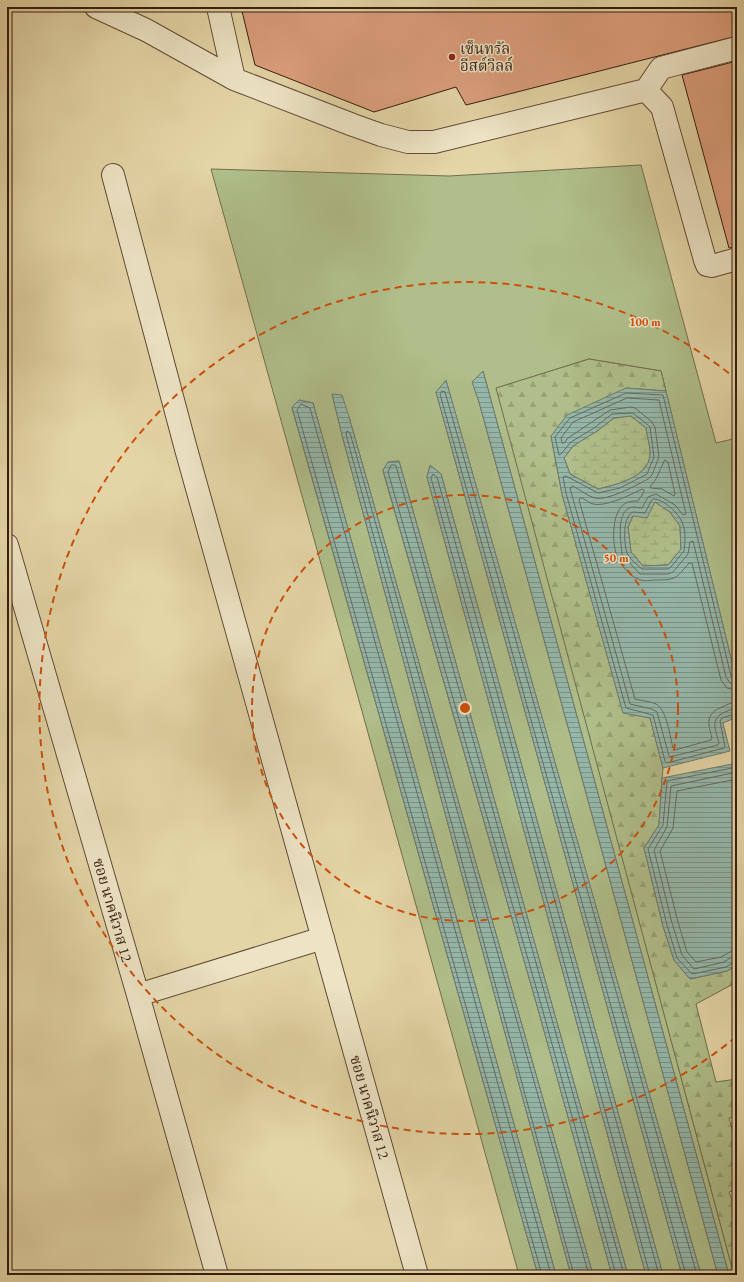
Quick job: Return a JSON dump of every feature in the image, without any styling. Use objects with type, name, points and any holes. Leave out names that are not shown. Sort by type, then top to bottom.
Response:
[{"type":"street","points":[[96,7],[146,30],[234,79],[353,126],[408,142],[434,142],[646,90],[661,68],[737,48]]},
{"type":"street","points":[[218,7],[234,79]]},
{"type":"street","points":[[646,90],[662,107],[707,265],[712,266],[737,259]]},
{"type":"street","name":"ซอย นาคนิวาส 12","points":[[113,175],[186,449],[417,1275]]},
{"type":"street","name":"ซอย นาคนิวาส 12","points":[[7,545],[138,995],[217,1275]]},
{"type":"street","points":[[138,995],[323,938]]},
{"type":"green space","points":[[641,165],[716,443],[737,438],[737,508],[733,498],[737,518],[737,683],[661,371],[589,359],[497,388],[734,1275],[729,1275],[483,371],[473,382],[718,1275],[701,1275],[446,381],[436,392],[682,1275],[663,1275],[441,474],[430,466],[427,477],[646,1275],[628,1275],[399,461],[388,462],[383,471],[538,1009],[612,1275],[593,1275],[349,417],[332,394],[571,1275],[556,1275],[313,403],[299,400],[292,408],[538,1275],[519,1275],[211,169],[449,176]]},
{"type":"green space","points":[[589,359],[661,371],[666,391],[626,388],[551,436],[562,494],[623,712],[650,718],[663,768],[659,825],[644,848],[663,926],[674,960],[690,979],[727,971],[737,965],[737,982],[696,1004],[716,1082],[737,1079],[737,1117],[729,1118],[735,1139],[737,1139],[737,1189],[729,1192],[737,1214],[737,1275],[734,1275],[496,388]]},
{"type":"green space","points":[[631,416],[646,428],[650,456],[648,464],[643,470],[637,475],[621,483],[598,489],[570,474],[564,458],[573,446],[614,418]]},
{"type":"green space","points":[[655,502],[670,512],[680,526],[681,550],[668,565],[643,566],[631,552],[628,527],[633,516]]},
{"type":"water","points":[[483,371],[729,1275],[718,1275],[479,402],[472,382]]},
{"type":"water","points":[[446,380],[701,1275],[682,1275],[436,392]]},
{"type":"water","points":[[626,388],[666,391],[737,683],[737,717],[723,723],[730,751],[663,768],[650,718],[623,713],[562,494],[551,436],[567,415]],"holes":[[[631,416],[646,428],[650,456],[648,464],[643,470],[637,475],[621,483],[598,489],[570,474],[564,458],[573,446],[614,418]],[[655,502],[670,512],[680,526],[681,549],[668,565],[643,566],[631,552],[628,527],[633,516],[647,518]]]},
{"type":"water","points":[[332,394],[342,395],[349,417],[593,1275],[571,1275]]},
{"type":"water","points":[[299,400],[313,403],[556,1275],[538,1275],[292,407]]},
{"type":"water","points":[[399,461],[628,1275],[612,1275],[538,1009],[383,470],[388,462]]},
{"type":"water","points":[[430,465],[441,474],[663,1275],[646,1275],[427,477]]},
{"type":"water","points":[[737,763],[737,965],[727,971],[690,979],[674,960],[663,926],[644,848],[659,825],[662,778]]},
{"type":"building","name":"เซ็นทรัล อีสต์วิลล์","points":[[241,7],[737,7],[737,36],[466,105],[456,87],[374,112],[255,65]]},
{"type":"building","points":[[737,61],[737,247],[729,248],[682,75]]},
{"type":"place","name":"เซ็นทรัล อีสต์วิลล์","points":[[452,57]]}]
